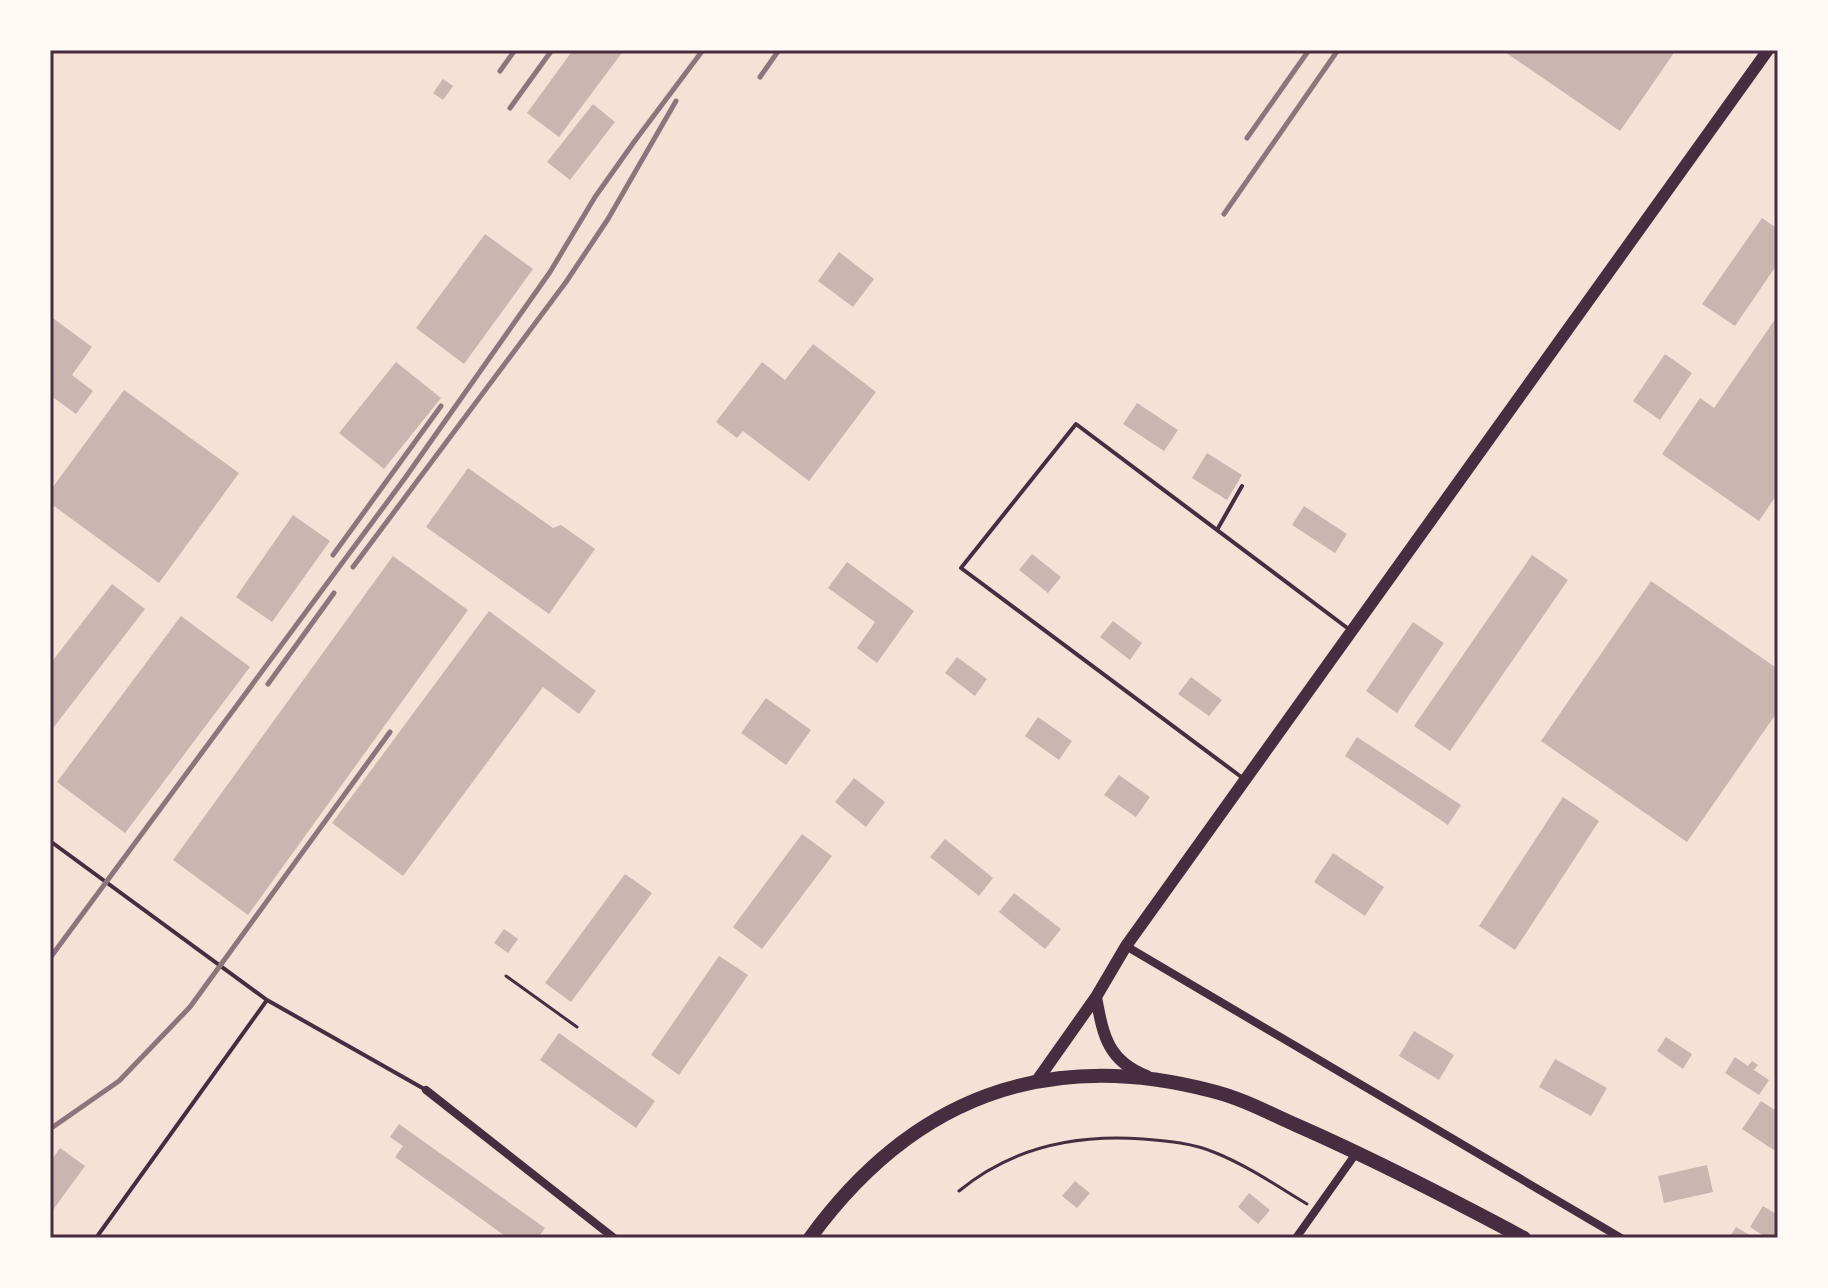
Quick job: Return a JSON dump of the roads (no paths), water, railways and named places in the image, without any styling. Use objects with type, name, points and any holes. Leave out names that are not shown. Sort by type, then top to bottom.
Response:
[{"type":"main road","points":[[1036,1082],[1096,997],[1126,946],[1768,50]]},
{"type":"main road","points":[[1096,997],[1103,1035],[1111,1049],[1135,1071],[1153,1078]]},
{"type":"main road","points":[[810,1238],[865,1174],[918,1131],[977,1098],[1036,1082],[1098,1075],[1153,1078],[1214,1091],[1357,1152],[1524,1238]]},
{"type":"street","points":[[1126,946],[1621,1238]]},
{"type":"street","points":[[426,1090],[614,1238]]},
{"type":"street","points":[[1296,1238],[1357,1152]]},
{"type":"lane","points":[[1246,780],[961,568],[1076,424],[1352,631]]},
{"type":"lane","points":[[1217,530],[1242,486]]},
{"type":"lane","points":[[50,841],[267,1000],[426,1090]]},
{"type":"lane","points":[[96,1238],[267,1000]]},
{"type":"railway","points":[[500,71],[515,50]]},
{"type":"railway","points":[[510,108],[552,50]]},
{"type":"railway","points":[[50,958],[405,478],[550,272],[595,197],[703,50]]},
{"type":"railway","points":[[760,77],[779,50]]},
{"type":"railway","points":[[1247,138],[1309,50]]},
{"type":"railway","points":[[1224,214],[1338,50]]},
{"type":"railway","points":[[353,567],[566,282],[608,219],[676,101]]},
{"type":"railway","points":[[333,555],[441,406]]},
{"type":"railway","points":[[268,684],[334,593]]},
{"type":"railway","points":[[50,1129],[119,1081],[190,1007],[390,732]]}]
